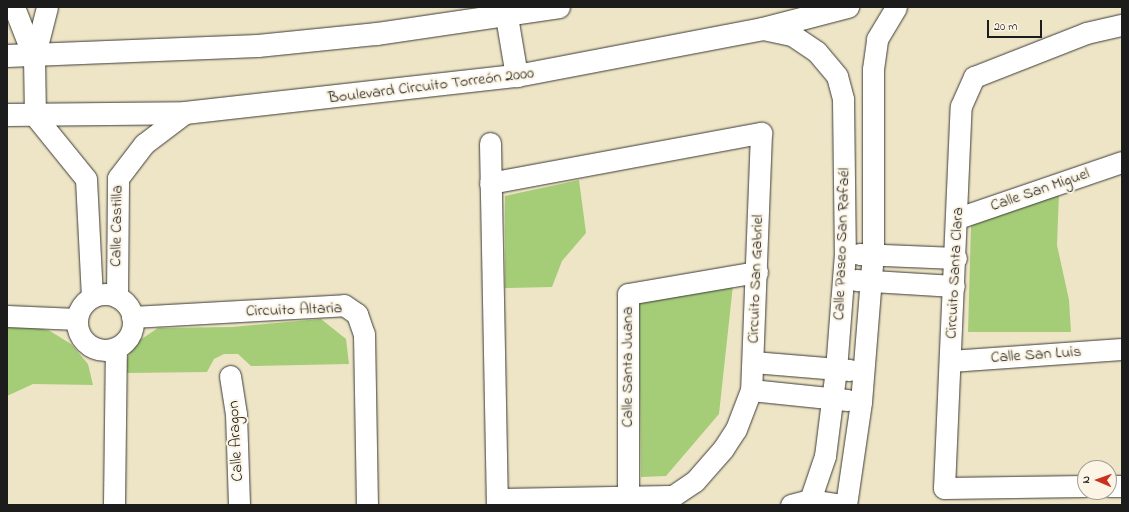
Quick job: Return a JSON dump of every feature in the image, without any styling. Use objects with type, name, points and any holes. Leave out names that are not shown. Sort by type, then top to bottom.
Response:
[{"type":"main road","points":[[7,56],[34,58],[258,46],[507,17],[559,7]]},
{"type":"main road","name":"Boulevard Circuito Torreón 2000","points":[[7,115],[35,116],[185,113],[517,76],[763,29],[848,7]]},
{"type":"main road","points":[[507,17],[517,76]]},
{"type":"street","points":[[14,7],[34,58]]},
{"type":"street","points":[[35,116],[34,58],[47,7]]},
{"type":"street","name":"Calle Paseo San Rafaél","points":[[846,505],[861,402],[873,254],[873,69],[877,39],[896,7]]},
{"type":"street","name":"Circuito Santa Clara","points":[[1077,486],[944,488],[958,218],[961,106],[974,76],[1086,33],[1122,25]]},
{"type":"street","name":"Calle Paseo San Rafaél","points":[[763,29],[792,35],[817,52],[837,76],[843,99],[845,253],[836,369],[825,456],[801,502]]},
{"type":"street","name":"Calle Castilla","points":[[117,297],[115,245],[118,178],[144,144],[185,113]]},
{"type":"street","name":"Calle Castilla","points":[[35,116],[86,179],[91,245],[92,297]]},
{"type":"street","name":"Circuito San Gabriel","points":[[490,143],[490,183],[497,502],[673,496],[695,481],[736,429],[751,390],[761,133],[490,183]]},
{"type":"street","name":"Calle San Miguel","points":[[958,218],[1122,162]]},
{"type":"street","points":[[86,179],[118,178]]},
{"type":"street","points":[[91,245],[115,245]]},
{"type":"street","points":[[845,253],[956,258]]},
{"type":"street","name":"Calle Santa Juana","points":[[628,498],[628,294],[756,272]]},
{"type":"street","points":[[843,279],[954,286]]},
{"type":"street","points":[[92,297],[117,297],[132,317],[130,335],[116,348],[106,351],[88,345],[78,328],[77,318],[82,306],[92,297]]},
{"type":"street","name":"Circuito Altaria","points":[[132,317],[344,305],[357,314],[364,334],[367,505]]},
{"type":"street","points":[[7,316],[77,318]]},
{"type":"street","points":[[114,505],[116,348]]},
{"type":"street","name":"Calle San Luis","points":[[950,361],[1122,349]]},
{"type":"street","points":[[753,362],[864,371]]},
{"type":"street","name":"Calle Aragon","points":[[230,376],[236,414],[239,505]]},
{"type":"street","points":[[751,390],[861,402]]},
{"type":"street","points":[[801,502],[840,505]]},
{"type":"green space","points":[[579,180],[586,233],[562,261],[552,287],[505,288],[505,196]]},
{"type":"green space","points":[[1059,194],[1057,245],[1069,300],[1071,332],[968,332],[971,225]]},
{"type":"green space","points":[[733,285],[719,414],[666,476],[641,477],[639,302]]},
{"type":"green space","points":[[321,319],[346,339],[349,364],[251,366],[238,354],[224,354],[214,359],[207,372],[127,373],[126,361],[134,344],[158,328],[232,327]]},
{"type":"green space","points":[[7,326],[31,326],[50,331],[71,344],[88,364],[93,385],[33,384],[7,396]]}]
